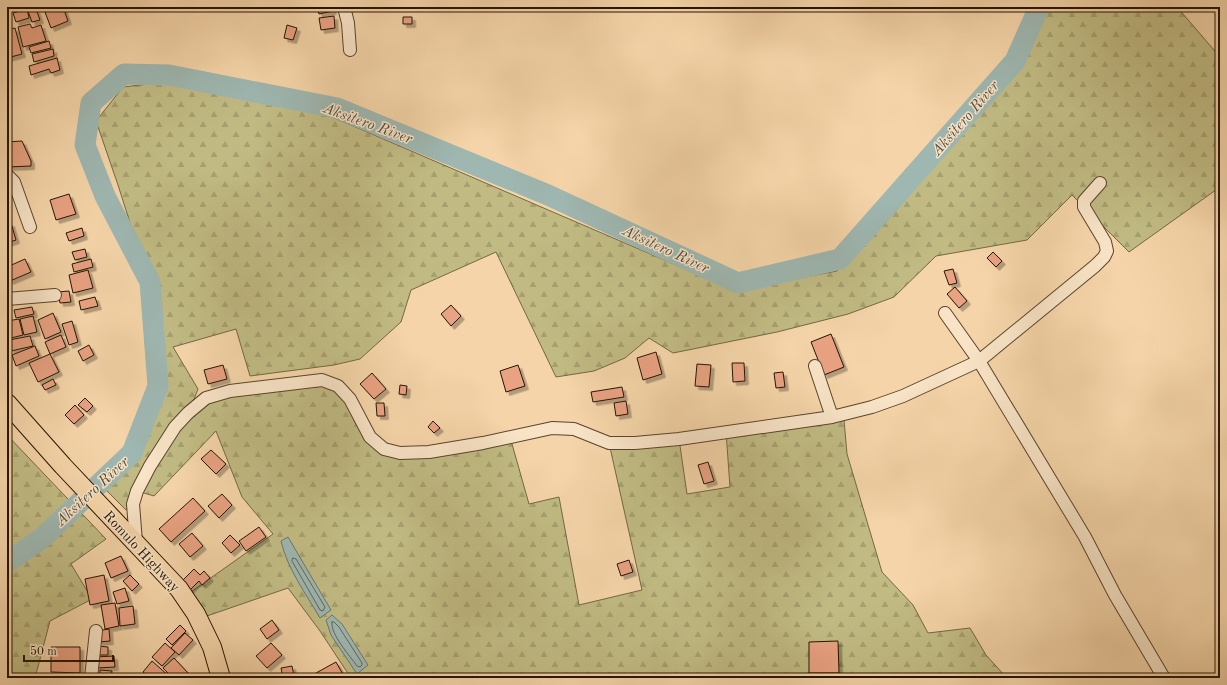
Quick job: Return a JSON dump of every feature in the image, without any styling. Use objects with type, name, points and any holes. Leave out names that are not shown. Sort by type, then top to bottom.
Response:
[{"type":"highway","name":"Romulo Highway","points":[[7,403],[63,466],[179,588],[196,614],[212,647],[221,678]]},
{"type":"street","points":[[344,7],[350,50]]},
{"type":"street","points":[[7,176],[14,182],[30,227]]},
{"type":"street","points":[[132,538],[134,504],[137,491],[150,466],[175,427],[188,413],[206,398],[230,391],[322,380],[338,386],[350,399],[370,437],[384,448],[400,453],[429,452],[483,443],[552,428],[574,429],[609,443],[635,443],[679,439],[832,417],[872,407],[902,396],[979,361],[1104,258],[1107,251],[1105,242],[1084,207],[1084,201],[1100,183]]},
{"type":"street","points":[[7,299],[55,295]]},
{"type":"street","points":[[945,313],[979,361],[1085,537],[1115,595],[1164,678]]},
{"type":"street","points":[[815,366],[832,417]]},
{"type":"street","points":[[91,678],[96,631]]},
{"type":"green space","points":[[1048,7],[1177,7],[1220,57],[1220,187],[1129,252],[1072,195],[1027,240],[936,256],[894,297],[848,314],[777,332],[673,353],[649,338],[625,358],[594,371],[556,377],[496,252],[411,290],[401,322],[360,359],[334,365],[250,376],[236,329],[173,347],[198,389],[189,412],[206,398],[334,385],[370,437],[400,453],[510,437],[529,504],[559,497],[579,605],[642,590],[609,443],[679,439],[687,494],[730,487],[726,432],[852,412],[844,420],[847,454],[882,572],[913,605],[928,633],[970,628],[986,655],[1005,676],[1039,675],[1040,678],[781,678],[757,676],[754,678],[351,678],[320,631],[288,588],[204,617],[188,594],[273,534],[242,497],[216,431],[154,496],[137,491],[126,510],[103,487],[132,453],[158,386],[151,289],[96,121],[123,87],[165,82],[330,116],[734,290],[837,271],[1020,69]]},
{"type":"green space","points":[[7,435],[106,539],[71,564],[92,599],[50,621],[35,678],[7,678]]},
{"type":"water","points":[[288,537],[331,610],[320,618],[298,581],[284,551],[281,541]]},
{"type":"water","points":[[332,615],[342,624],[368,665],[357,674],[331,635],[326,620]]},
{"type":"building","points":[[58,7],[63,7],[68,21],[51,28],[45,12]]},
{"type":"building","points":[[317,7],[332,7],[333,11],[319,14]]},
{"type":"building","points":[[27,9],[29,18],[16,22],[13,13]]},
{"type":"building","points":[[36,9],[40,20],[32,22],[28,11]]},
{"type":"building","points":[[334,16],[335,28],[321,30],[319,18]]},
{"type":"building","points":[[403,17],[412,17],[412,24],[403,24]]},
{"type":"building","points":[[30,24],[32,28],[41,25],[46,41],[23,47],[18,27]]},
{"type":"building","points":[[287,25],[297,28],[293,40],[284,38]]},
{"type":"building","points":[[15,28],[22,54],[7,58],[7,30]]},
{"type":"building","points":[[49,41],[51,48],[31,53],[29,47]]},
{"type":"building","points":[[53,49],[54,56],[34,62],[32,54]]},
{"type":"building","points":[[57,58],[60,70],[51,73],[49,69],[31,75],[29,66]]},
{"type":"building","points":[[22,141],[31,161],[31,166],[7,167],[7,142]]},
{"type":"building","points":[[69,194],[76,214],[56,220],[50,200]]},
{"type":"building","points":[[11,223],[16,240],[7,243],[7,224]]},
{"type":"building","points":[[82,228],[84,236],[69,241],[66,233]]},
{"type":"building","points":[[85,249],[87,257],[75,260],[72,252]]},
{"type":"building","points":[[993,252],[1002,261],[996,267],[987,258]]},
{"type":"building","points":[[25,259],[31,272],[10,281],[7,274],[7,267]]},
{"type":"building","points":[[91,259],[93,267],[74,272],[72,264]]},
{"type":"building","points":[[953,269],[957,283],[949,285],[944,271]]},
{"type":"building","points":[[88,270],[93,288],[73,293],[69,275]]},
{"type":"building","points":[[955,287],[967,301],[959,308],[947,294]]},
{"type":"building","points":[[69,291],[71,302],[60,303],[58,292]]},
{"type":"building","points":[[95,297],[98,306],[81,310],[79,301]]},
{"type":"building","points":[[451,305],[461,316],[451,326],[441,314]]},
{"type":"building","points":[[32,307],[34,314],[16,318],[14,310]]},
{"type":"building","points":[[53,313],[61,332],[45,339],[38,320]]},
{"type":"building","points":[[33,316],[37,332],[24,335],[20,319]]},
{"type":"building","points":[[19,319],[23,335],[7,339],[7,321]]},
{"type":"building","points":[[72,321],[78,342],[69,345],[62,324]]},
{"type":"building","points":[[831,334],[844,367],[824,375],[811,342]]},
{"type":"building","points":[[61,335],[66,347],[50,354],[45,342]]},
{"type":"building","points":[[30,336],[33,346],[11,351],[9,340]]},
{"type":"building","points":[[89,345],[94,355],[83,361],[78,351]]},
{"type":"building","points":[[35,346],[39,356],[16,366],[12,355]]},
{"type":"building","points":[[656,352],[662,374],[643,380],[637,358]]},
{"type":"building","points":[[50,354],[59,372],[38,382],[29,363]]},
{"type":"building","points":[[732,363],[744,363],[745,381],[733,382]]},
{"type":"building","points":[[697,364],[711,365],[709,387],[695,386]]},
{"type":"building","points":[[223,365],[227,379],[208,384],[204,370]]},
{"type":"building","points":[[518,365],[525,386],[506,392],[500,371]]},
{"type":"building","points":[[783,372],[785,387],[776,388],[774,373]]},
{"type":"building","points":[[372,373],[386,389],[374,399],[360,384]]},
{"type":"building","points":[[53,379],[56,385],[45,390],[42,385]]},
{"type":"building","points":[[400,385],[407,386],[406,395],[399,394]]},
{"type":"building","points":[[622,387],[624,397],[593,402],[591,392]]},
{"type":"building","points":[[85,398],[93,406],[87,412],[78,405]]},
{"type":"building","points":[[626,401],[628,414],[616,416],[614,403]]},
{"type":"building","points":[[376,403],[384,403],[385,416],[377,416]]},
{"type":"building","points":[[75,405],[84,415],[74,424],[65,415]]},
{"type":"building","points":[[433,421],[440,428],[434,433],[428,427]]},
{"type":"building","points":[[211,450],[226,464],[216,474],[201,459]]},
{"type":"building","points":[[708,462],[714,481],[704,484],[698,465]]},
{"type":"building","points":[[222,494],[232,505],[219,518],[208,506]]},
{"type":"building","points":[[193,498],[205,511],[171,542],[159,529]]},
{"type":"building","points":[[259,527],[266,537],[246,551],[239,541]]},
{"type":"building","points":[[192,533],[203,546],[190,557],[179,544]]},
{"type":"building","points":[[230,535],[240,545],[231,553],[222,543]]},
{"type":"building","points":[[121,556],[128,571],[111,578],[105,563]]},
{"type":"building","points":[[629,560],[633,572],[621,576],[617,564]]},
{"type":"building","points":[[194,569],[200,575],[204,571],[210,578],[202,585],[199,581],[190,590],[182,581]]},
{"type":"building","points":[[104,575],[109,601],[90,605],[85,579]]},
{"type":"building","points":[[130,575],[139,584],[132,591],[123,581]]},
{"type":"building","points":[[125,588],[129,601],[117,604],[113,592]]},
{"type":"building","points":[[115,603],[119,626],[105,629],[101,605]]},
{"type":"building","points":[[133,606],[135,624],[120,626],[119,608]]},
{"type":"building","points":[[272,620],[279,630],[267,639],[260,629]]},
{"type":"building","points":[[180,625],[186,631],[172,645],[166,639]]},
{"type":"building","points":[[109,629],[110,641],[99,642],[97,631]]},
{"type":"building","points":[[185,633],[193,640],[179,655],[171,648]]},
{"type":"building","points":[[838,641],[839,673],[809,673],[809,642]]},
{"type":"building","points":[[165,643],[175,652],[162,666],[152,657]]},
{"type":"building","points":[[271,643],[282,655],[267,668],[256,656]]},
{"type":"building","points":[[97,646],[108,647],[108,655],[97,655]]},
{"type":"building","points":[[51,647],[80,647],[80,673],[51,672]]},
{"type":"building","points":[[114,656],[115,667],[96,668],[95,657]]},
{"type":"building","points":[[174,658],[188,673],[183,678],[173,678],[163,668]]},
{"type":"building","points":[[152,661],[170,678],[150,678],[143,672]]},
{"type":"building","points":[[336,662],[345,678],[319,678],[316,673]]},
{"type":"building","points":[[292,666],[294,676],[283,678],[281,668]]},
{"type":"building","points":[[100,670],[112,671],[111,678],[100,678]]},
{"type":"waterway","name":"Aksitero River","points":[[7,562],[41,539],[132,453],[158,386],[150,282],[105,196],[85,145],[91,103],[124,74],[169,75],[337,108],[548,195],[738,283],[840,259],[1015,61],[1039,7]]}]
